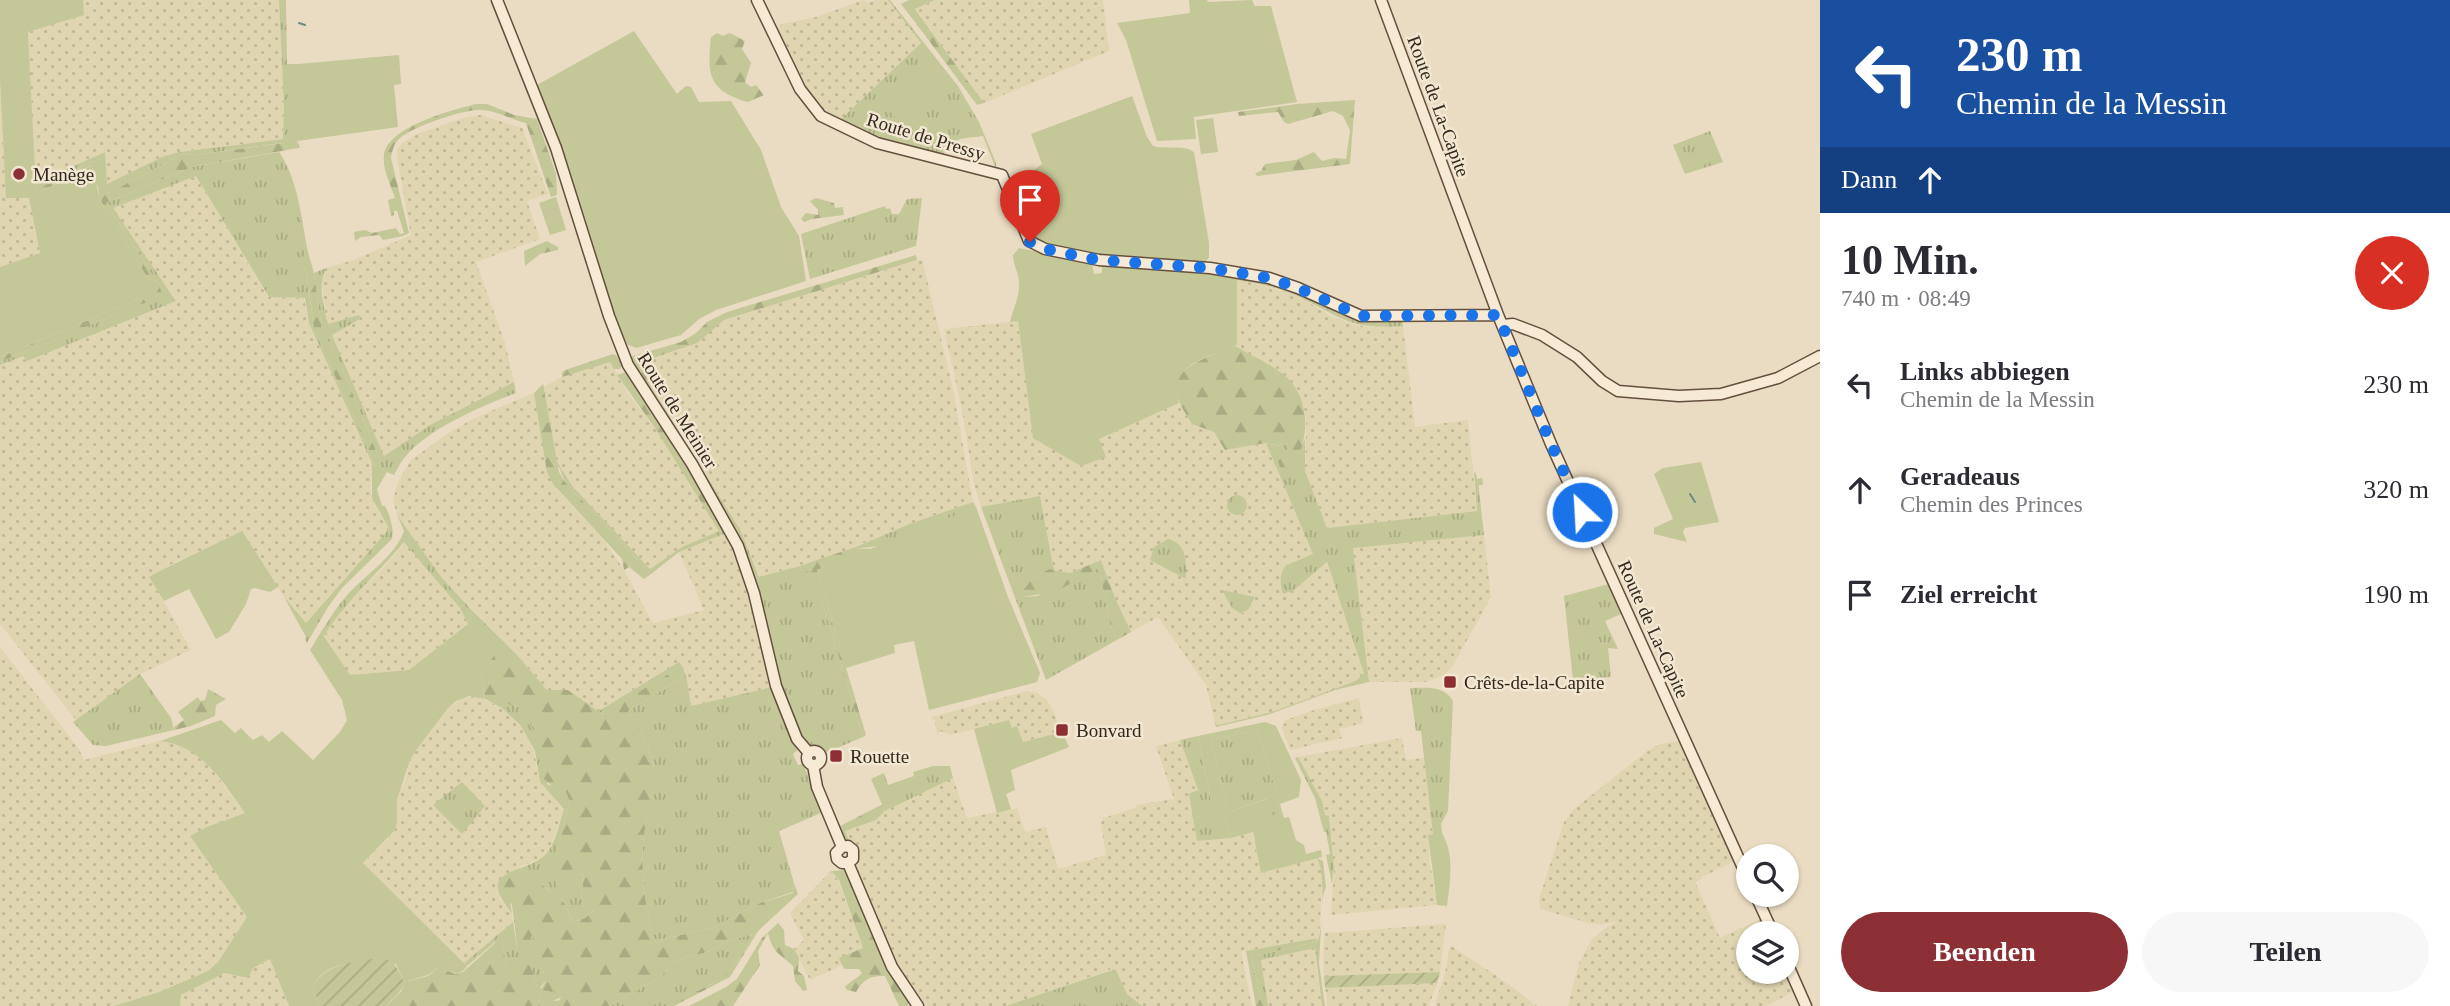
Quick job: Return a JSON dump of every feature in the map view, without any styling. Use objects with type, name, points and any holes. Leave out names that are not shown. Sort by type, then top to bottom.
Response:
[{"type":"street","name":"Route de Meinier","points":[[497,0],[556,148],[622,352],[633,376],[692,464],[738,546],[754,593],[776,686],[797,739],[811,759],[817,787],[842,847],[848,846],[854,853],[853,859],[848,863],[892,967],[918,1006]]},
{"type":"street","name":"Route de Pressy","points":[[757,0],[800,89],[817,113],[875,143],[1002,175],[1030,242],[1045,249],[1098,260],[1210,268],[1278,280],[1361,316],[1500,320]]},
{"type":"street","name":"Route de La-Capite","points":[[1381,0],[1500,320],[1551,444],[1736,853]]},
{"type":"street","points":[[1500,320],[1542,335],[1577,357],[1602,381],[1618,391],[1679,396],[1721,394],[1779,378],[1820,356]]},
{"type":"street","points":[[1796,984],[1806,1006]]},
{"type":"shaded area","points":[[83,0],[279,0],[283,139],[179,152],[162,157],[106,185],[104,152],[35,183],[28,32],[84,15]]},
{"type":"shaded area","points":[[863,0],[868,3],[888,0],[921,43],[839,121],[822,110],[806,89],[777,29],[782,24],[816,17]]},
{"type":"shaded area","points":[[935,0],[1103,0],[1109,51],[984,103],[915,9]]},
{"type":"shaded area","points":[[0,80],[6,198],[29,197],[40,253],[0,267]]},
{"type":"shaded area","points":[[480,115],[522,128],[548,194],[527,201],[540,239],[476,262],[505,343],[514,382],[432,424],[384,456],[332,335],[360,319],[358,315],[328,325],[323,303],[322,274],[326,268],[354,260],[411,235],[397,150],[401,144],[417,134]]},
{"type":"shaded area","points":[[196,176],[268,297],[304,298],[309,323],[372,463],[370,490],[389,530],[305,624],[242,532],[177,561],[150,577],[191,650],[140,674],[76,720],[0,624],[0,365],[23,355],[26,361],[176,300],[112,208]]},
{"type":"shaded area","points":[[922,259],[953,389],[973,502],[912,523],[837,554],[760,577],[741,531],[639,363],[680,349],[724,320]]},
{"type":"shaded area","points":[[1237,279],[1294,294],[1333,317],[1356,325],[1403,326],[1415,427],[1468,420],[1477,511],[1327,528],[1305,471],[1306,424],[1304,408],[1297,392],[1282,373],[1235,346]]},
{"type":"shaded area","points":[[1018,321],[1033,437],[1099,439],[1179,403],[1192,424],[1214,432],[1225,450],[1266,443],[1313,554],[1289,563],[1284,568],[1281,581],[1315,571],[1326,561],[1364,673],[1357,681],[1272,712],[1215,724],[1206,685],[1158,617],[1131,632],[1101,560],[1070,573],[1054,571],[1040,496],[981,507],[974,484],[962,410],[944,329]],"holes":[[[1223,591],[1255,597],[1243,613],[1232,608]]]},
{"type":"shaded area","points":[[610,361],[627,392],[655,428],[719,531],[682,547],[650,569],[573,487],[557,462],[543,387],[562,377]]},
{"type":"shaded area","points":[[534,393],[550,478],[604,540],[653,623],[704,610],[679,552],[726,533],[737,553],[751,596],[772,687],[691,706],[685,670],[679,662],[597,712],[568,690],[547,690],[442,578],[397,515],[393,500],[398,482],[411,460],[451,431]]},
{"type":"shaded area","points":[[1484,535],[1491,597],[1452,667],[1444,675],[1427,682],[1369,682],[1353,547]]},
{"type":"shaded area","points":[[405,542],[460,608],[468,624],[409,670],[349,675],[324,636],[343,608]]},
{"type":"shaded area","points":[[0,647],[79,749],[84,760],[159,741],[171,742],[193,752],[207,763],[245,813],[190,836],[247,917],[218,962],[208,971],[159,992],[114,1006],[0,1006]]},
{"type":"shaded area","points":[[1027,691],[1046,699],[1062,732],[1023,742],[1017,727],[1012,728],[1009,720],[951,735],[941,731],[937,734],[935,721],[931,717]]},
{"type":"shaded area","points":[[476,696],[502,708],[520,726],[534,751],[540,782],[564,809],[550,849],[540,859],[517,868],[499,898],[512,913],[513,922],[464,963],[363,863],[389,838],[399,793],[410,760],[417,749],[448,708],[462,698]]},
{"type":"shaded area","points":[[1359,698],[1363,723],[1339,729],[1342,738],[1290,750],[1282,728],[1286,720]]},
{"type":"shaded area","points":[[1402,738],[1406,760],[1424,758],[1433,835],[1428,835],[1430,863],[1437,905],[1331,915],[1334,868],[1329,816],[1325,816],[1322,801],[1298,757]]},
{"type":"shaded area","points":[[1180,740],[1198,791],[1197,841],[1231,838],[1252,832],[1262,873],[1317,858],[1321,864],[1322,891],[1319,937],[1241,952],[1252,1006],[1142,1006],[1127,994],[1112,969],[1006,1006],[927,1006],[898,969],[856,869],[859,853],[845,831],[876,820],[900,802],[953,778],[967,818],[1017,808],[1025,832],[1046,827],[1058,869],[1106,855],[1101,824],[1103,818],[1136,808],[1136,805],[1174,799],[1156,746]]},
{"type":"shaded area","points":[[1680,741],[1735,861],[1695,882],[1720,938],[1736,931],[1736,984],[1791,984],[1794,991],[1767,1006],[1568,1006],[1579,963],[1592,939],[1619,921],[1592,924],[1540,909],[1539,899],[1564,822],[1574,809],[1660,744]]},
{"type":"shaded area","points":[[831,871],[838,880],[863,948],[840,958],[842,965],[810,980],[794,949],[804,940],[790,913]]},
{"type":"shaded area","points":[[1446,924],[1440,972],[1324,976],[1325,933]]},
{"type":"shaded area","points":[[1450,945],[1537,1006],[1435,1004],[1445,974]]},
{"type":"shaded area","points":[[1315,948],[1322,1005],[1325,1006],[1268,1006],[1261,960]]},
{"type":"shaded area","points":[[271,959],[289,1006],[180,1006],[180,996],[212,977],[224,973],[245,978],[253,968]]},
{"type":"shaded area","points":[[1437,983],[1429,1006],[1328,1006],[1325,988]]},
{"type":"green space","name":"Manège","points":[[0,0],[83,0],[84,15],[28,32],[36,192],[39,193],[93,165],[99,198],[148,279],[145,291],[136,300],[0,357],[0,267],[40,253],[29,198],[6,198],[0,80]]},
{"type":"green space","points":[[279,0],[286,0],[287,64],[297,64],[296,138],[300,147],[298,148],[296,141],[195,155],[183,154],[99,198],[96,160],[36,190],[35,183],[105,152],[107,184],[162,157],[179,152],[283,139]]},
{"type":"green space","points":[[888,0],[958,86],[979,122],[996,169],[983,136],[955,141],[943,155],[880,139],[839,121],[921,43]]},
{"type":"green space","points":[[909,0],[935,0],[915,9],[930,30],[924,34],[901,4]]},
{"type":"green space","points":[[1189,0],[1252,0],[1255,6],[1271,6],[1297,102],[1194,117],[1196,139],[1157,141],[1126,40],[1117,23],[1190,13]]},
{"type":"green space","points":[[930,30],[984,103],[977,105],[924,34]]},
{"type":"green space","points":[[634,31],[677,94],[686,86],[691,87],[699,102],[731,101],[761,150],[781,207],[799,236],[806,281],[716,310],[699,319],[681,335],[636,348],[627,344],[618,326],[537,85]]},
{"type":"green space","points":[[717,33],[723,36],[730,33],[745,41],[742,49],[751,63],[745,82],[751,87],[756,85],[764,95],[748,102],[735,98],[718,86],[710,71],[709,61],[711,37]]},
{"type":"green space","points":[[399,55],[401,84],[394,85],[398,127],[290,142],[287,65]]},
{"type":"green space","points":[[923,59],[942,79],[899,121],[879,101]]},
{"type":"green space","points":[[1132,96],[1153,146],[1185,148],[1194,152],[1209,243],[1209,257],[1205,263],[1086,255],[1042,242],[1030,233],[1010,183],[1030,174],[1042,164],[1031,134]]},
{"type":"green space","points":[[1355,100],[1350,164],[1257,176],[1255,173],[1261,171],[1265,164],[1296,160],[1314,152],[1322,161],[1346,159],[1350,130],[1343,116],[1333,111],[1288,124],[1278,112],[1239,116],[1238,112]]},
{"type":"green space","points":[[476,104],[487,104],[514,115],[537,119],[556,174],[557,195],[551,197],[526,123],[484,110],[460,113],[415,129],[396,142],[391,158],[409,233],[383,240],[379,235],[361,237],[355,241],[354,232],[365,230],[372,233],[396,228],[400,234],[404,233],[397,211],[391,216],[388,200],[395,198],[384,166],[388,145],[396,136],[422,121]]},
{"type":"green space","points":[[1213,118],[1218,152],[1201,154],[1196,120]]},
{"type":"green space","points":[[1710,131],[1723,162],[1685,174],[1673,145]]},
{"type":"green space","points":[[290,139],[290,142],[296,141],[298,148],[192,167],[106,203],[160,287],[162,296],[0,362],[0,357],[136,300],[145,292],[148,279],[99,198],[183,154],[195,155],[283,143]]},
{"type":"green space","points":[[279,152],[291,175],[301,214],[308,252],[300,260],[306,270],[314,329],[376,468],[381,463],[341,365],[322,330],[314,273],[326,268],[322,289],[328,324],[359,315],[360,319],[332,335],[384,456],[432,424],[514,382],[516,393],[442,427],[416,446],[394,475],[387,472],[377,489],[382,506],[385,506],[390,518],[392,539],[342,588],[307,643],[284,597],[306,623],[389,529],[372,498],[372,463],[309,323],[305,298],[269,297],[196,176],[113,208],[176,301],[27,361],[23,356],[0,365],[0,362],[161,296],[160,287],[106,203],[192,167]]},
{"type":"green space","points":[[96,160],[100,186],[97,186],[92,165],[39,193],[36,192],[36,190]]},
{"type":"green space","points":[[556,197],[566,230],[550,235],[539,203]]},
{"type":"green space","points":[[816,198],[834,203],[835,208],[843,207],[844,215],[804,222],[801,219],[806,213],[818,215],[818,210],[810,201]]},
{"type":"green space","points":[[922,198],[916,246],[810,279],[801,234],[885,206],[886,209],[890,208],[892,214],[899,214],[907,199]]},
{"type":"green space","points":[[547,241],[558,247],[558,250],[540,254],[525,266],[524,251]]},
{"type":"green space","points":[[1019,248],[1092,263],[1094,274],[1102,273],[1102,264],[1143,269],[1196,270],[1235,277],[1235,346],[1192,364],[1179,379],[1179,403],[1099,439],[1106,457],[1081,466],[1033,438],[1018,321],[1010,322],[1019,288],[1013,255]]},
{"type":"green space","points":[[308,252],[314,273],[322,330],[341,365],[381,463],[380,469],[376,468],[314,329],[306,270],[299,260]]},
{"type":"green space","points":[[916,255],[917,260],[724,320],[697,343],[639,363],[652,388],[647,390],[631,358],[681,342],[707,322],[727,312]]},
{"type":"green space","points":[[1235,277],[1284,285],[1353,318],[1402,321],[1403,326],[1357,324],[1288,292],[1237,280],[1235,346]]},
{"type":"green space","points":[[1235,346],[1283,374],[1301,399],[1305,419],[1304,439],[1301,449],[1292,453],[1292,470],[1282,473],[1278,461],[1287,453],[1289,443],[1281,446],[1266,443],[1225,450],[1214,432],[1192,424],[1180,403],[1176,389],[1182,373],[1198,362]]},
{"type":"green space","points":[[613,354],[623,365],[620,369],[614,369],[610,362],[562,377],[565,370]]},
{"type":"green space","points":[[626,372],[666,431],[725,530],[719,531],[655,428],[617,375]]},
{"type":"green space","points":[[543,384],[559,472],[565,482],[651,574],[644,579],[629,567],[624,570],[622,559],[553,484],[547,472],[534,393]]},
{"type":"green space","points":[[652,388],[741,531],[759,577],[799,566],[802,572],[810,570],[823,604],[863,737],[828,752],[810,747],[800,737],[783,697],[755,582],[648,390]]},
{"type":"green space","points":[[1305,439],[1305,471],[1327,528],[1477,511],[1474,472],[1477,479],[1482,478],[1483,485],[1479,485],[1479,490],[1484,535],[1353,548],[1369,682],[1335,690],[1267,715],[1216,727],[1215,724],[1272,712],[1356,681],[1364,673],[1327,562],[1294,590],[1283,594],[1281,575],[1286,565],[1313,554],[1266,443],[1280,446],[1290,443],[1287,453],[1300,449]]},
{"type":"green space","points":[[557,462],[573,487],[650,569],[682,547],[719,531],[725,530],[726,533],[679,552],[651,574],[565,482]]},
{"type":"green space","points":[[1701,462],[1719,522],[1685,528],[1683,532],[1687,542],[1654,534],[1654,528],[1673,519],[1654,474],[1663,468]]},
{"type":"green space","points":[[1233,495],[1241,495],[1247,505],[1241,515],[1233,515],[1227,509],[1227,501]]},
{"type":"green space","points":[[1040,496],[1054,571],[1049,569],[1032,579],[1020,594],[1022,597],[1037,596],[1099,567],[1110,624],[1117,640],[1046,680],[981,507]]},
{"type":"green space","points":[[973,502],[976,507],[915,534],[883,545],[853,548],[912,523]]},
{"type":"green space","points":[[976,507],[1008,597],[1040,673],[1037,682],[929,710],[914,641],[894,645],[895,653],[846,668],[817,570]]},
{"type":"green space","points":[[397,515],[442,578],[470,608],[463,605],[460,608],[404,542],[352,599],[324,636],[321,632],[342,601],[388,556],[400,540],[404,531]]},
{"type":"green space","points":[[242,531],[278,587],[270,592],[251,589],[246,604],[229,632],[216,639],[189,589],[164,601],[149,577]]},
{"type":"green space","points":[[1168,539],[1175,541],[1182,549],[1186,560],[1186,579],[1150,560],[1154,547]]},
{"type":"green space","points":[[853,548],[872,549],[817,570],[866,735],[863,737],[823,604],[810,571],[802,572],[799,566]]},
{"type":"green space","points":[[1101,560],[1131,632],[1117,640],[1110,624],[1099,568],[1055,592],[1022,597],[1020,594],[1032,579],[1049,569],[1070,573]]},
{"type":"green space","points":[[1609,584],[1621,614],[1605,621],[1618,649],[1608,648],[1611,677],[1573,680],[1564,596]]},
{"type":"green space","points":[[1222,590],[1255,597],[1248,610],[1240,613],[1232,608]]},
{"type":"green space","points":[[463,605],[470,608],[517,655],[547,690],[568,690],[602,714],[682,666],[686,675],[628,711],[648,747],[654,771],[644,835],[643,874],[654,939],[713,928],[760,903],[793,893],[794,883],[798,894],[758,931],[730,977],[674,1006],[667,1006],[728,973],[745,951],[752,935],[675,961],[660,977],[609,1006],[547,1006],[551,1000],[558,1001],[562,997],[557,992],[541,990],[546,980],[532,935],[525,947],[526,953],[518,953],[512,905],[503,893],[506,882],[519,871],[529,871],[535,874],[545,888],[562,899],[573,922],[585,918],[593,911],[581,898],[584,875],[579,874],[564,890],[559,889],[549,870],[570,802],[564,787],[561,794],[544,779],[547,769],[556,761],[555,757],[544,754],[528,718],[517,706],[485,699],[481,673],[495,653],[468,624],[460,608]]},
{"type":"green space","points":[[468,624],[496,653],[481,673],[485,699],[469,696],[456,701],[417,749],[410,760],[397,800],[395,830],[363,863],[467,966],[464,970],[454,973],[439,967],[428,975],[404,982],[396,964],[361,963],[338,966],[319,977],[313,987],[319,1006],[289,1006],[270,959],[253,968],[248,978],[224,973],[181,995],[180,1006],[114,1006],[159,992],[208,971],[218,962],[247,917],[190,836],[245,813],[210,767],[199,757],[175,744],[160,741],[221,720],[235,733],[241,728],[253,740],[262,735],[269,742],[282,731],[313,760],[340,732],[347,720],[342,700],[310,650],[321,632],[350,675],[409,670]]},
{"type":"green space","points":[[679,662],[682,666],[605,714],[597,712]]},
{"type":"green space","points":[[140,674],[171,718],[174,730],[106,746],[93,745],[73,722]]},
{"type":"green space","points":[[686,675],[691,706],[772,687],[798,750],[793,754],[798,765],[803,764],[823,812],[779,831],[794,883],[793,892],[760,903],[713,928],[658,940],[654,939],[648,915],[643,860],[644,835],[653,786],[653,762],[645,739],[628,711]]},
{"type":"green space","points":[[1410,688],[1440,690],[1453,701],[1448,811],[1441,824],[1442,833],[1433,835],[1421,731],[1416,731]]},
{"type":"green space","points":[[208,689],[226,699],[216,705],[215,716],[174,730],[174,727],[184,720],[178,712],[198,697],[200,701],[205,700]]},
{"type":"green space","points":[[485,699],[518,707],[528,718],[542,745],[555,757],[547,784],[559,793],[564,786],[570,802],[555,853],[570,882],[579,874],[584,875],[581,898],[593,911],[585,918],[573,922],[563,900],[544,887],[536,875],[516,874],[506,882],[512,913],[501,898],[498,887],[506,874],[536,861],[549,850],[564,809],[540,782],[535,751],[520,725],[502,708]]},
{"type":"green space","points":[[1009,720],[1012,728],[1017,726],[1023,742],[1062,732],[1069,747],[1011,770],[1015,790],[1006,794],[1011,809],[997,813],[974,729]]},
{"type":"green space","points":[[1265,722],[1276,726],[1301,780],[1299,797],[1280,804],[1284,818],[1289,817],[1296,840],[1304,845],[1306,854],[1321,850],[1322,857],[1261,873],[1253,832],[1231,838],[1223,817],[1211,801],[1198,736]],"holes":[[[1258,730],[1282,812],[1272,815],[1267,799],[1228,812],[1211,740]]]},
{"type":"green space","points":[[1258,730],[1282,812],[1272,816],[1266,799],[1228,812],[1211,740]]},
{"type":"green space","points":[[1198,736],[1211,801],[1223,817],[1231,838],[1197,841],[1189,794],[1198,790],[1180,740]]},
{"type":"green space","points":[[1298,757],[1322,801],[1325,815],[1329,816],[1334,868],[1332,884],[1326,855],[1330,854],[1326,832],[1315,798],[1295,758]]},
{"type":"green space","points":[[933,766],[950,766],[953,778],[885,811],[871,779],[884,773],[888,785],[914,776],[913,772]]},
{"type":"green space","points":[[462,782],[485,806],[462,834],[433,805]]},
{"type":"green space","points":[[883,804],[885,811],[876,820],[845,831],[849,840],[846,842],[838,827]]},
{"type":"green space","points":[[1442,833],[1450,859],[1447,906],[1437,905],[1428,835]]},
{"type":"green space","points":[[1317,858],[1323,861],[1326,887],[1323,896],[1319,963],[1325,1006],[1322,1006],[1315,948],[1261,960],[1268,1006],[1263,1006],[1251,957],[1316,942],[1319,937],[1322,884]]},
{"type":"green space","points":[[845,870],[879,948],[909,1001],[908,1006],[899,1006],[885,976],[868,979],[856,992],[845,987],[862,973],[859,969],[844,969],[839,958],[863,948],[839,880],[831,871]]},
{"type":"green space","points":[[513,922],[518,953],[532,934],[546,980],[540,988],[557,991],[562,997],[547,1003],[547,1006],[538,1006],[540,999],[531,965],[507,972],[503,946],[495,942],[467,966],[464,963]]},
{"type":"green space","points":[[778,923],[784,930],[785,945],[794,949],[799,958],[798,971],[804,976],[807,990],[803,991],[795,981],[793,966],[774,949],[768,933],[758,951],[760,965],[733,1006],[689,1006],[737,979],[762,938]]},
{"type":"green space","points":[[752,936],[743,954],[727,976],[667,1006],[609,1006],[660,977],[675,961],[707,952],[731,940]]},
{"type":"green space","points":[[1317,938],[1316,942],[1251,957],[1263,1006],[1256,1006],[1246,951]]},
{"type":"green space","points":[[496,942],[503,946],[507,971],[531,964],[540,999],[538,1006],[386,1006],[401,992],[404,982],[428,976],[439,967],[455,974],[463,972]]},
{"type":"green space","points":[[381,958],[393,963],[404,982],[399,993],[386,1006],[319,1006],[313,987],[325,973],[343,965]]},
{"type":"green space","points":[[1115,969],[1127,994],[1142,1006],[1006,1006]]},
{"type":"green space","points":[[1440,972],[1437,983],[1325,988],[1324,976]]},
{"type":"waterway","points":[[299,23],[305,25]]},
{"type":"waterway","points":[[1690,494],[1695,502]]},
{"type":"place","name":"Manège","points":[[19,174]]},
{"type":"place","name":"Crêts-de-la-Capite","points":[[1450,682]]},
{"type":"place","name":"Bonvard","points":[[1062,730]]},
{"type":"place","name":"Rouette","points":[[836,756]]},
{"type":"route","points":[[1030,242],[1045,249],[1098,260],[1210,268],[1278,280],[1356,315],[1367,317],[1498,315],[1582,512]]}]
